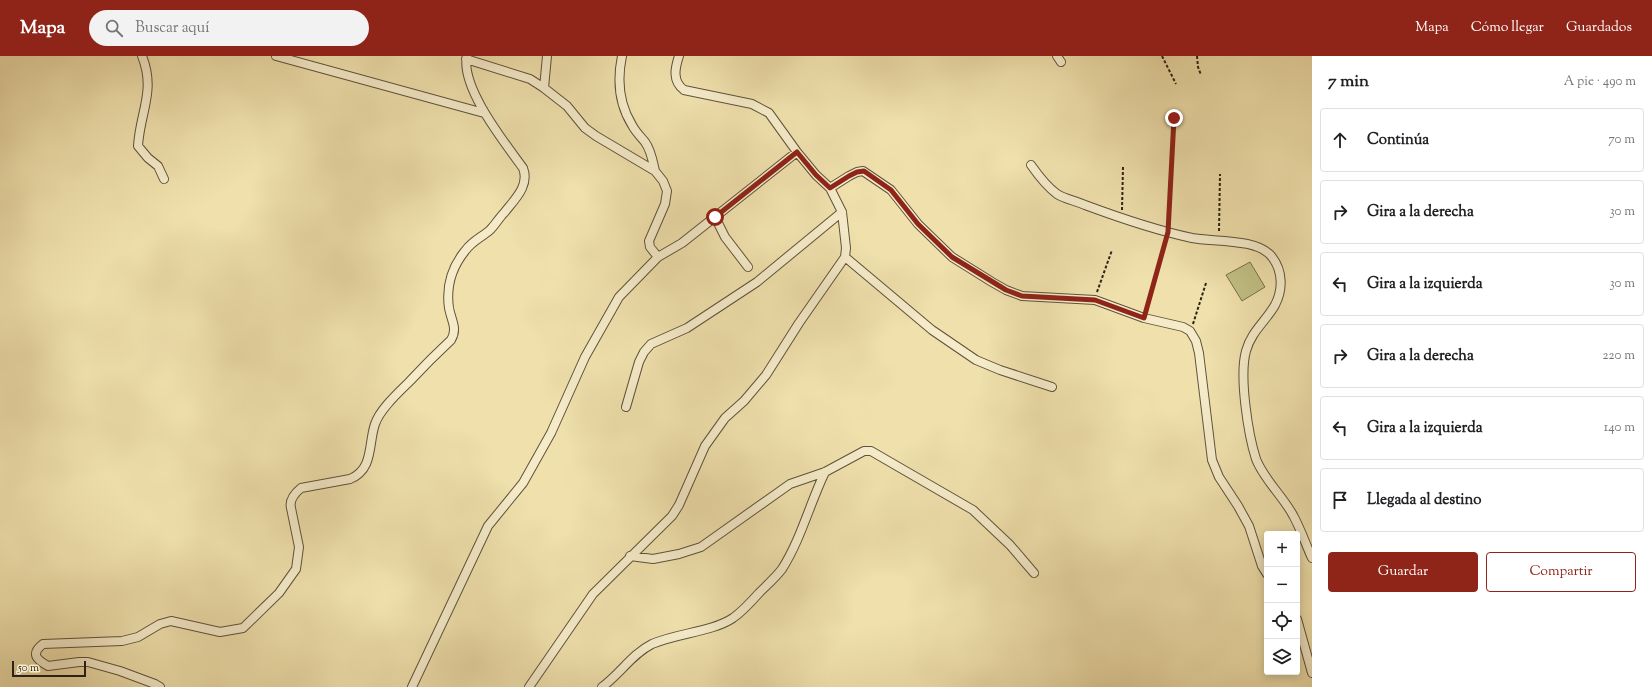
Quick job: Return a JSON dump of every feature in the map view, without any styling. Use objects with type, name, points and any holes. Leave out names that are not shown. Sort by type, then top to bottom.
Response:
[{"type":"street","points":[[142,56],[146,67],[149,88],[139,134],[138,146],[148,158],[158,166],[164,179]]},
{"type":"street","points":[[276,56],[484,113]]},
{"type":"street","points":[[544,88],[547,56]]},
{"type":"street","points":[[622,56],[618,71],[620,100],[630,123],[646,143],[651,155],[655,172]]},
{"type":"street","points":[[529,687],[593,594],[672,516],[679,505],[705,446],[725,418],[744,401],[766,375],[799,323],[845,257],[846,248],[842,212],[830,188],[816,175],[797,152],[769,113],[752,104],[684,90],[676,77],[676,66],[679,56]]},
{"type":"street","points":[[160,687],[97,664],[79,662],[48,666],[38,659],[36,651],[43,644],[122,641],[138,637],[160,624],[171,621],[220,632],[243,628],[280,593],[294,574],[298,564],[299,547],[290,504],[292,499],[301,488],[350,479],[362,471],[369,458],[375,423],[382,412],[451,340],[454,335],[455,328],[449,308],[448,293],[451,277],[456,264],[474,240],[490,230],[521,190],[525,174],[523,168],[484,113],[469,81],[466,69],[466,58],[530,80],[544,88],[567,106],[584,128],[655,172],[663,181],[666,191],[665,204],[649,241],[650,247],[658,257]]},
{"type":"street","points":[[412,687],[488,526],[523,483],[551,433],[585,356],[619,297],[658,257],[682,243],[797,152]]},
{"type":"street","points":[[1030,165],[1045,184],[1058,194],[1120,218],[1193,238],[1249,244],[1261,248],[1272,256],[1281,277],[1281,287],[1275,305],[1261,323],[1246,351],[1243,384],[1248,421],[1257,459],[1272,486],[1294,516],[1312,558]]},
{"type":"street","points":[[830,188],[849,176],[857,172],[864,171],[891,190],[918,224],[952,257],[1006,290],[1022,296],[1095,300],[1144,318],[1183,327],[1190,331],[1196,341],[1199,353],[1212,460],[1219,477],[1249,526],[1264,569]]},
{"type":"street","points":[[626,407],[639,362],[650,344],[687,328],[757,282],[842,212]]},
{"type":"street","points":[[715,217],[724,237],[748,267]]},
{"type":"street","points":[[845,257],[932,330],[976,360],[1000,370],[1052,387]]},
{"type":"street","points":[[630,556],[653,559],[679,554],[701,547],[790,484],[825,472],[864,451],[871,451],[973,510],[1010,545],[1034,572]]},
{"type":"street","points":[[602,687],[632,658],[652,644],[676,635],[718,625],[732,619],[746,608],[781,569],[794,546],[815,492],[825,472]]},
{"type":"street","points":[[1300,630],[1312,673]]},
{"type":"path","points":[[1162,56],[1176,84]]},
{"type":"path","points":[[1197,56],[1201,76]]},
{"type":"path","points":[[1144,318],[1168,232],[1174,118]]},
{"type":"path","points":[[1120,218],[1122,209],[1123,167]]},
{"type":"path","points":[[1219,241],[1220,174]]},
{"type":"path","points":[[1095,300],[1112,250]]},
{"type":"path","points":[[1190,331],[1206,283]]},
{"type":"shaded area","points":[[1250,262],[1265,287],[1242,301],[1226,275]]},
{"type":"route","points":[[715,217],[797,152],[816,175],[830,188],[849,176],[857,172],[864,171],[891,190],[918,224],[952,257],[1006,290],[1022,296],[1095,300],[1144,318],[1168,232],[1174,118]]}]
